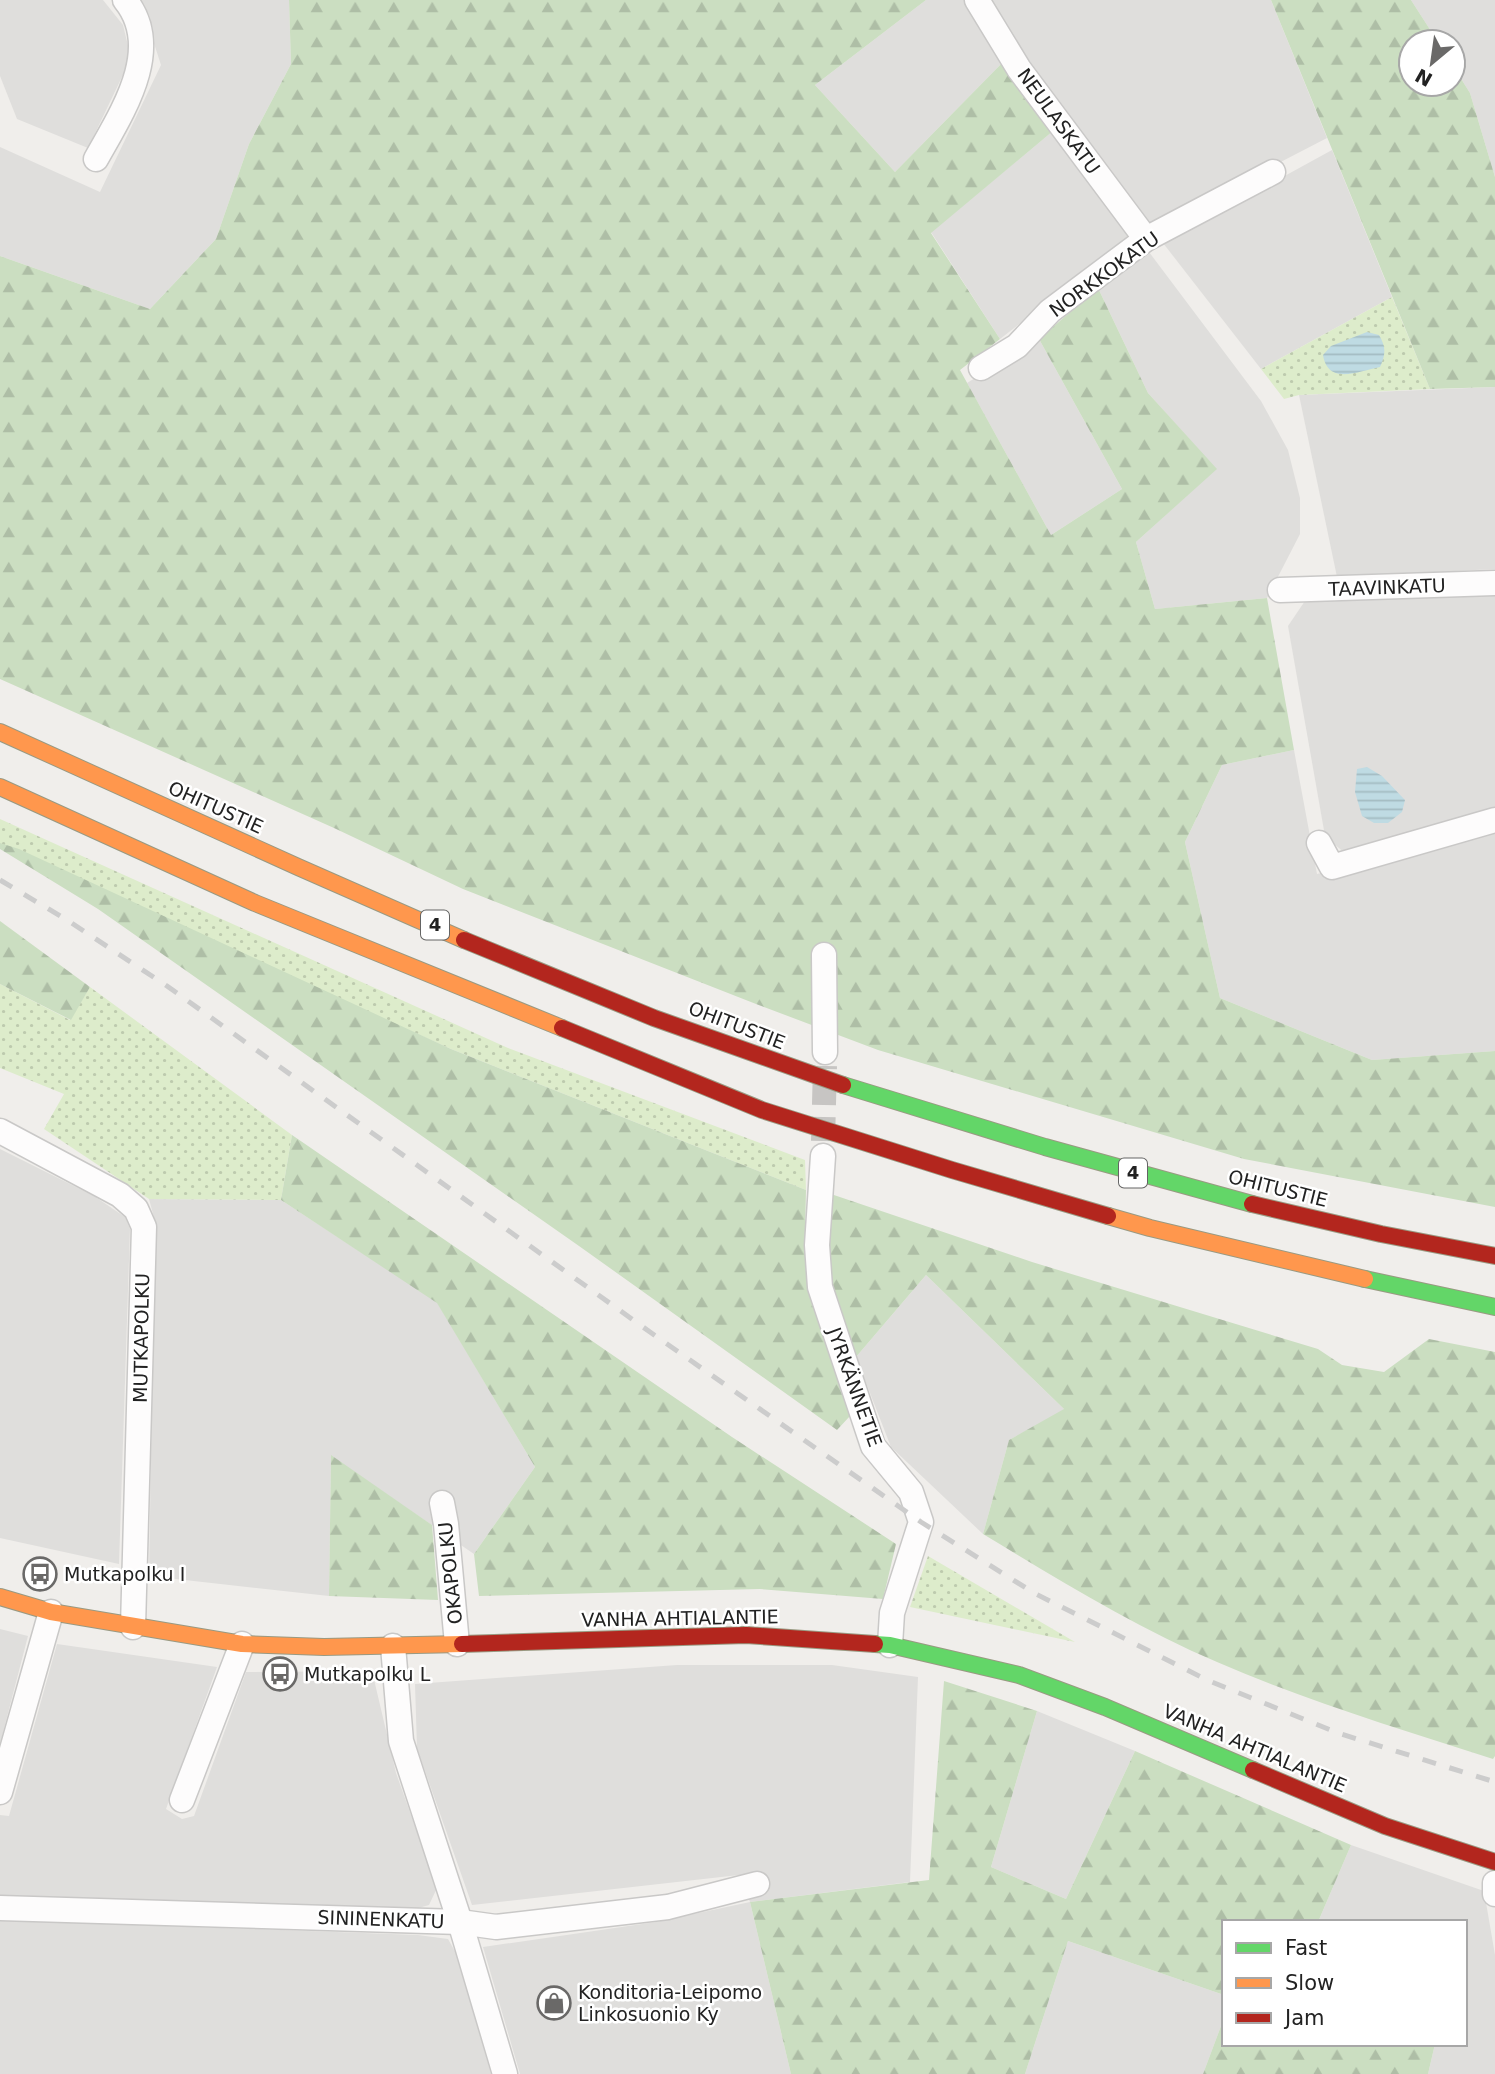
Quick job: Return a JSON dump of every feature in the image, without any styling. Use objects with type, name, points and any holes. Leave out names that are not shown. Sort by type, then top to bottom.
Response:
[{"type":"main road","name":"OHITUSTIE","points":[[0,732],[266,853],[587,990],[779,1064],[966,1124],[1167,1183],[1418,1243],[1495,1256]]},
{"type":"main road","points":[[0,787],[255,903],[762,1110],[952,1170],[1150,1228],[1413,1291],[1495,1307]]},
{"type":"main road","name":"VANHA AHTIALANTIE","points":[[0,1597],[51,1612],[242,1644],[393,1646],[746,1635],[890,1645],[1019,1675],[1105,1707],[1385,1826],[1495,1861]]},
{"type":"street","points":[[96,159],[122,113],[139,69],[141,33],[132,9],[125,0]]},
{"type":"street","name":"NEULASKATU","points":[[977,0],[1019,69],[1146,239]]},
{"type":"street","name":"NORKKOKATU","points":[[981,368],[1017,346],[1050,311],[1146,239],[1273,172]]},
{"type":"street","name":"TAAVINKATU","points":[[1280,590],[1495,583]]},
{"type":"street","points":[[1320,843],[1332,867],[1495,820]]},
{"type":"street","points":[[824,955],[825,1052]]},
{"type":"street","name":"MUTKAPOLKU","points":[[0,1131],[120,1195],[136,1209],[144,1227],[133,1627]]},
{"type":"street","name":"JYRKÄNNETIE","points":[[822,1156],[817,1245],[820,1287],[873,1446],[911,1492],[921,1522],[892,1613],[890,1645]]},
{"type":"street","name":"OKAPOLKU","points":[[442,1503],[457,1644]]},
{"type":"street","points":[[0,1792],[51,1612]]},
{"type":"street","points":[[182,1800],[242,1644]]},
{"type":"street","points":[[393,1646],[401,1741],[460,1922],[505,2074]]},
{"type":"street","points":[[1495,1883],[1495,1894]]},
{"type":"street","name":"SININENKATU","points":[[0,1908],[460,1922],[496,1927],[668,1907],[757,1884]]},
{"type":"shaded area","points":[[0,0],[103,0],[123,25],[131,58],[88,148],[17,119],[0,76]]},
{"type":"shaded area","points":[[140,0],[289,0],[291,64],[249,144],[216,239],[150,309],[0,256],[0,147],[100,192],[161,65]]},
{"type":"shaded area","points":[[926,0],[967,0],[1005,60],[895,172],[815,85]]},
{"type":"shaded area","points":[[985,0],[1271,0],[1327,138],[1148,231]]},
{"type":"shaded area","points":[[1411,0],[1495,0],[1495,177],[1467,88],[1467,28],[1429,28]]},
{"type":"shaded area","points":[[1053,131],[1130,238],[1000,339],[931,232]]},
{"type":"shaded area","points":[[1332,150],[1392,297],[1261,369],[1163,243]]},
{"type":"shaded area","points":[[1149,252],[1261,401],[1288,450],[1300,498],[1300,534],[1267,598],[1155,609],[1136,542],[1216,469],[1148,393],[1098,288]]},
{"type":"shaded area","points":[[1039,339],[1122,489],[1051,535],[967,383]]},
{"type":"shaded area","points":[[1495,387],[1495,569],[1337,577],[1299,395]]},
{"type":"shaded area","points":[[1495,593],[1495,814],[1347,855],[1325,836],[1288,626],[1307,598]]},
{"type":"shaded area","points":[[1294,750],[1317,874],[1495,829],[1495,1051],[1372,1060],[1220,998],[1185,842],[1222,765]]},
{"type":"shaded area","points":[[0,1149],[94,1196],[125,1217],[130,1229],[119,1564],[0,1538]]},
{"type":"shaded area","points":[[149,1199],[281,1200],[437,1302],[535,1467],[474,1554],[331,1456],[329,1596],[149,1576],[155,1221]]},
{"type":"shaded area","points":[[926,1275],[1065,1410],[1009,1440],[983,1534],[891,1447],[856,1357]]},
{"type":"shaded area","points":[[0,1629],[28,1636],[0,1744]]},
{"type":"shaded area","points":[[57,1644],[217,1667],[166,1809],[182,1819],[194,1816],[246,1672],[372,1671],[396,1773],[437,1888],[429,1905],[415,1909],[0,1895],[0,1815],[9,1816]]},
{"type":"shaded area","points":[[677,1665],[832,1665],[918,1677],[910,1882],[750,1902],[739,1875],[472,1905],[417,1748],[415,1684]]},
{"type":"shaded area","points":[[1037,1711],[1135,1751],[1066,1899],[991,1867]]},
{"type":"shaded area","points":[[1351,1845],[1484,1891],[1495,1955],[1495,2074],[1428,2074],[1435,2046],[1467,2046],[1467,1920],[1319,1920]]},
{"type":"shaded area","points":[[750,1902],[791,2074],[520,2074],[483,1947],[656,1922]]},
{"type":"shaded area","points":[[0,1920],[418,1935],[448,1939],[457,1955],[491,2074],[0,2074]]},
{"type":"shaded area","points":[[1068,1941],[1222,1994],[1222,2023],[1203,2074],[1025,2074]]},
{"type":"green space","points":[[289,0],[926,0],[815,85],[895,172],[1005,60],[1053,131],[931,233],[1000,339],[960,370],[1051,535],[1122,489],[1039,339],[1098,288],[1148,393],[1217,469],[1136,542],[1155,609],[1267,598],[1294,750],[1222,765],[1185,842],[1220,998],[1372,1060],[1495,1051],[1495,1207],[1244,1159],[878,1050],[463,889],[334,828],[0,679],[0,256],[150,309],[216,239],[249,144],[291,64]]},
{"type":"green space","points":[[1271,0],[1411,0],[1429,28],[1397,28],[1397,98],[1467,98],[1467,88],[1470,93],[1495,177],[1495,387],[1430,389]]},
{"type":"green space","points":[[1392,297],[1430,389],[1299,395],[1284,399],[1261,369]]},
{"type":"green space","points":[[0,819],[508,1048],[805,1160],[806,1190],[451,1049],[0,846]]},
{"type":"green space","points":[[0,843],[19,849],[451,1049],[806,1190],[805,1233],[813,1298],[850,1416],[837,1430],[98,909],[0,849]]},
{"type":"green space","points":[[0,921],[90,987],[71,1020],[0,984]]},
{"type":"green space","points":[[0,984],[70,1020],[90,987],[292,1135],[281,1200],[149,1199],[44,1129],[64,1094],[0,1068]]},
{"type":"green space","points":[[292,1135],[732,1437],[896,1544],[883,1599],[760,1589],[479,1596],[474,1554],[535,1467],[437,1303],[281,1200]]},
{"type":"green space","points":[[828,1193],[1032,1262],[1318,1349],[1342,1365],[1384,1372],[1429,1339],[1495,1352],[1493,1759],[1319,1702],[1217,1662],[1127,1618],[983,1534],[1009,1440],[1064,1409],[926,1275],[856,1357],[829,1282]]},
{"type":"green space","points":[[331,1455],[432,1525],[438,1600],[329,1596]]},
{"type":"green space","points":[[928,1556],[1075,1642],[910,1607]]},
{"type":"green space","points":[[944,1681],[1037,1711],[991,1867],[1066,1899],[1135,1751],[1351,1845],[1319,1920],[1222,1920],[1222,1994],[1068,1941],[1025,2074],[791,2074],[750,1902],[929,1880]]},
{"type":"green space","points":[[1222,2023],[1222,2046],[1435,2046],[1428,2074],[1203,2074]]},
{"type":"water","points":[[1367,332],[1379,335],[1383,343],[1384,354],[1380,367],[1346,374],[1331,371],[1323,355],[1331,346]]},
{"type":"water","points":[[1367,767],[1382,776],[1405,800],[1402,812],[1388,823],[1374,823],[1362,816],[1355,792],[1357,769]]},
{"type":"tunnel","points":[[823,1141],[825,1066]]},
{"type":"railway","points":[[0,880],[67,920],[167,986],[650,1332],[921,1522],[1034,1593],[1207,1680],[1338,1733],[1495,1782]]},
{"type":"traffic: fast","points":[[843,1085],[1045,1147],[1252,1204]]},
{"type":"traffic: fast","points":[[1365,1279],[1495,1307]]},
{"type":"traffic: fast","points":[[875,1644],[890,1645],[1019,1675],[1105,1707],[1253,1770]]},
{"type":"traffic: slow","points":[[0,732],[464,940]]},
{"type":"traffic: slow","points":[[0,787],[255,903],[562,1028]]},
{"type":"traffic: slow","points":[[1108,1216],[1365,1279]]},
{"type":"traffic: slow","points":[[0,1597],[51,1612],[242,1644],[324,1647],[462,1644]]},
{"type":"traffic: jam","points":[[464,940],[654,1018],[843,1085]]},
{"type":"traffic: jam","points":[[562,1028],[762,1110],[1108,1216]]},
{"type":"traffic: jam","points":[[1252,1204],[1381,1234],[1495,1256]]},
{"type":"traffic: jam","points":[[462,1644],[746,1635],[875,1644]]},
{"type":"traffic: jam","points":[[1253,1770],[1385,1826],[1495,1862]]},
{"type":"place","name":"Mutkapolku I","points":[[40,1574]]},
{"type":"place","name":"Mutkapolku L","points":[[280,1674]]},
{"type":"place","name":"Konditoria-Leipomo Linkosuonio Ky","points":[[554,2003]]}]
